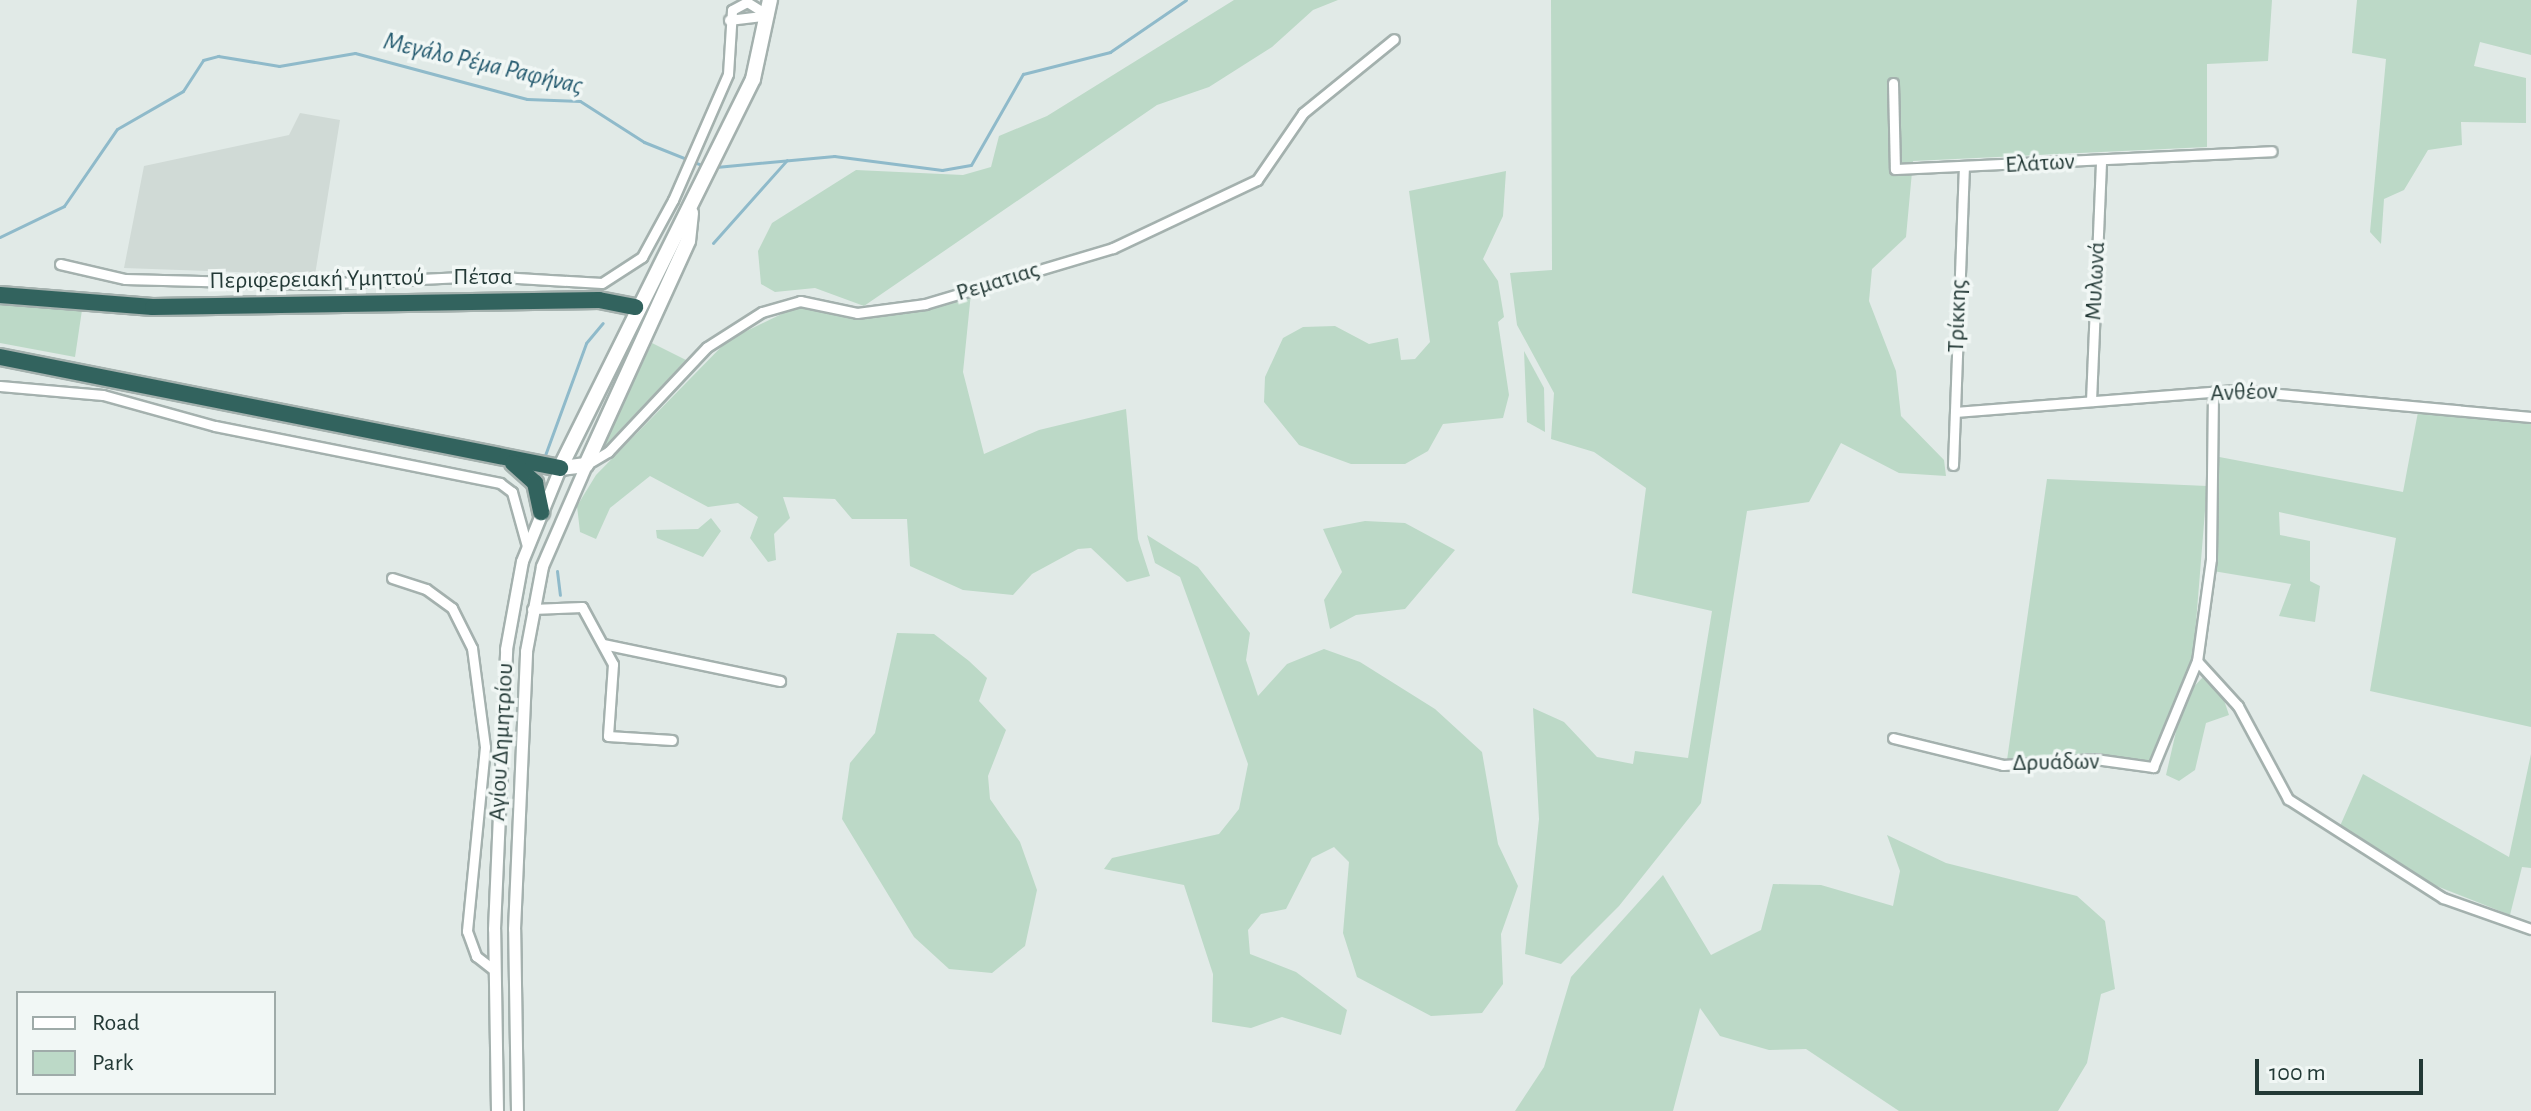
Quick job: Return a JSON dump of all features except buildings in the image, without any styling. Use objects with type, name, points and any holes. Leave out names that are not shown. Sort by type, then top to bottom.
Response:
[{"type":"highway","name":"Περιφερειακή Υμηττού","points":[[0,295],[153,307],[599,300],[635,307]]},
{"type":"highway","points":[[0,357],[560,468]]},
{"type":"highway","points":[[508,460],[530,475],[541,512]]},
{"type":"main road","points":[[654,316],[635,307],[671,235],[691,213],[743,100],[769,8]]},
{"type":"main road","points":[[560,468],[586,465],[688,241],[691,213]]},
{"type":"main road","name":"Αγίου Δημητρίου","points":[[560,468],[635,307]]},
{"type":"street","points":[[730,15],[740,0]]},
{"type":"street","points":[[730,15],[769,8]]},
{"type":"street","name":"Πέτσα","points":[[60,264],[125,279],[314,284],[484,276],[602,283],[642,257],[673,200],[724,88],[730,15]]},
{"type":"street","name":"Ρεματιας","points":[[586,465],[608,452],[707,347],[762,312],[800,301],[857,313],[925,304],[1113,248],[1257,180],[1303,113],[1394,39]]},
{"type":"street","name":"Ελάτων","points":[[1893,83],[1890,164],[1964,168],[2272,151]]},
{"type":"street","name":"Μυλωνά","points":[[2091,401],[2101,160]]},
{"type":"street","name":"Τρίκκης","points":[[1953,465],[1964,168]]},
{"type":"street","points":[[0,386],[103,395],[207,425],[500,483],[512,492],[527,546]]},
{"type":"street","name":"Ανθέον","points":[[1955,412],[2273,390],[2531,417]]},
{"type":"street","points":[[2213,393],[2211,559],[2197,661],[2238,706],[2288,799],[2443,898],[2531,929]]},
{"type":"street","name":"Αγίου Δημητρίου","points":[[517,1111],[514,929],[532,609],[548,546],[586,465]]},
{"type":"street","name":"Αγίου Δημητρίου","points":[[497,1111],[494,970],[506,649],[527,546],[560,468]]},
{"type":"street","points":[[392,578],[452,608],[472,648],[485,747],[467,931],[476,956],[494,970]]},
{"type":"street","points":[[532,609],[579,604],[603,644],[613,670],[605,732],[672,740]]},
{"type":"street","points":[[603,644],[780,681]]},
{"type":"street","name":"Δρυάδων","points":[[1893,738],[2003,765],[2095,759],[2153,767],[2197,661]]},
{"type":"shaded area","points":[[300,113],[340,120],[315,275],[124,268],[144,166],[289,135]]},
{"type":"green space","points":[[1234,0],[1338,0],[1313,10],[1272,47],[1209,87],[1157,105],[864,306],[815,288],[775,292],[761,284],[758,251],[772,223],[856,170],[963,175],[991,167],[999,136],[1047,116]]},
{"type":"green space","points":[[1551,0],[2272,0],[2268,61],[2207,64],[2207,147],[1913,161],[1906,237],[1872,269],[1869,301],[1896,371],[1901,416],[1944,460],[1946,476],[1899,473],[1841,443],[1809,502],[1747,511],[1701,803],[1619,906],[1561,964],[1525,954],[1539,819],[1533,708],[1564,722],[1597,757],[1633,764],[1635,751],[1688,758],[1712,611],[1632,593],[1646,488],[1594,452],[1551,439],[1554,393],[1517,325],[1510,273],[1552,270]]},
{"type":"green space","points":[[2357,0],[2531,0],[2531,55],[2480,42],[2474,66],[2526,78],[2526,123],[2461,122],[2462,145],[2428,150],[2404,190],[2384,199],[2381,244],[2370,232],[2386,59],[2352,53]]},
{"type":"green space","points":[[1506,171],[1503,216],[1483,259],[1498,281],[1504,317],[1498,322],[1509,395],[1503,418],[1443,424],[1428,451],[1405,464],[1351,464],[1299,445],[1264,402],[1265,377],[1283,338],[1303,327],[1335,326],[1369,344],[1398,338],[1401,360],[1415,359],[1430,342],[1409,191]]},
{"type":"green space","points":[[971,293],[963,372],[984,454],[1039,430],[1126,409],[1138,539],[1150,576],[1127,582],[1091,548],[1078,549],[1032,574],[1013,595],[963,590],[910,566],[907,519],[852,519],[835,499],[783,497],[790,518],[774,534],[776,560],[768,562],[750,538],[758,517],[738,503],[708,507],[650,476],[610,508],[596,539],[580,532],[577,506],[596,475],[728,340],[796,307],[866,318]]},
{"type":"green space","points":[[0,304],[82,310],[75,357],[0,343]]},
{"type":"green space","points":[[652,343],[686,360],[602,449]]},
{"type":"green space","points":[[1524,351],[1544,388],[1545,432],[1527,422]]},
{"type":"green space","points":[[2418,412],[2531,422],[2531,727],[2370,691],[2396,538],[2279,512],[2280,535],[2310,541],[2310,581],[2320,586],[2315,622],[2279,616],[2291,584],[2213,571],[2214,456],[2403,492]]},
{"type":"green space","points":[[2047,479],[2207,486],[2193,660],[2151,763],[2101,754],[2007,760]]},
{"type":"green space","points":[[711,518],[721,531],[703,557],[657,538],[656,530],[698,529]]},
{"type":"green space","points":[[1365,521],[1405,523],[1455,550],[1405,609],[1356,615],[1330,629],[1324,600],[1342,572],[1323,529]]},
{"type":"green space","points":[[1147,535],[1198,567],[1250,633],[1246,660],[1258,696],[1287,664],[1324,649],[1360,662],[1435,709],[1482,752],[1498,844],[1518,886],[1501,934],[1503,984],[1482,1013],[1431,1016],[1357,977],[1343,933],[1349,862],[1334,847],[1312,858],[1286,909],[1261,914],[1248,930],[1250,954],[1296,972],[1347,1010],[1341,1035],[1282,1017],[1251,1028],[1212,1022],[1213,974],[1184,885],[1104,869],[1112,858],[1219,834],[1239,809],[1248,764],[1180,577],[1155,563]]},
{"type":"green space","points":[[897,633],[934,634],[969,661],[987,678],[979,701],[1006,730],[988,776],[990,799],[1020,842],[1037,890],[1025,946],[992,973],[949,969],[914,937],[842,819],[850,763],[875,733]]},
{"type":"green space","points":[[2203,677],[2222,694],[2229,715],[2206,723],[2195,770],[2179,781],[2166,775],[2184,697]]},
{"type":"green space","points":[[2531,754],[2531,868],[2522,867],[2510,915],[2434,885],[2340,826],[2363,774],[2509,857]]},
{"type":"green space","points":[[1887,835],[1946,863],[2077,896],[2105,921],[2115,989],[2101,994],[2087,1063],[2058,1111],[1899,1111],[1806,1049],[1769,1050],[1720,1036],[1700,1008],[1673,1111],[1515,1111],[1544,1067],[1571,977],[1663,875],[1711,955],[1761,930],[1773,884],[1821,885],[1893,906],[1900,871]]},
{"type":"waterway","points":[[716,167],[834,156],[942,170],[971,165],[1023,74],[1110,52],[1186,0]]},
{"type":"waterway","name":"Μεγάλο Ρέμα Ραφήνας","points":[[0,237],[64,206],[117,129],[183,91],[203,60],[218,56],[279,66],[355,53],[527,99],[580,101],[644,142],[704,166]]},
{"type":"waterway","points":[[713,243],[787,160]]},
{"type":"waterway","points":[[544,458],[586,343],[603,323]]},
{"type":"waterway","points":[[557,571],[560,595]]}]
